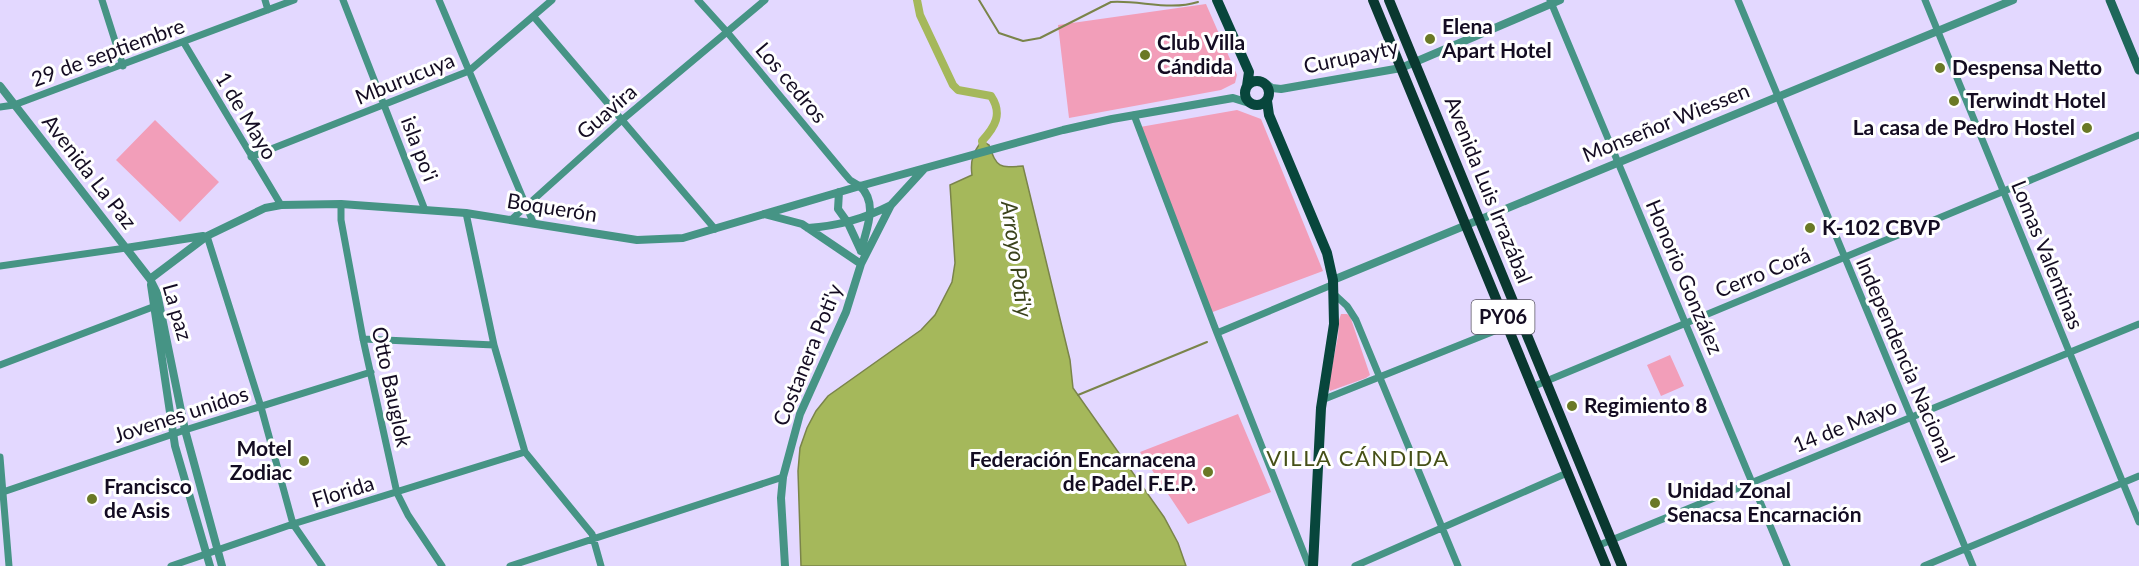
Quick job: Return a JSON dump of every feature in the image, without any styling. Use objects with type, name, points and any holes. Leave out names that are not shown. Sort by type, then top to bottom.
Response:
[{"type":"highway","name":"PY06","points":[[1373,0],[1606,566]]},
{"type":"highway","name":"PY06","points":[[1389,0],[1415,61]]},
{"type":"highway","name":"Avenida Luis Irrazábal","points":[[1415,61],[1478,220],[1622,566]]},
{"type":"main road","points":[[1217,0],[1249,72],[1263,82],[1270,91],[1260,102]]},
{"type":"main road","points":[[2110,0],[2139,70]]},
{"type":"main road","points":[[1249,72],[1245,97],[1260,102],[1269,115],[1327,253],[1334,286],[1332,337],[1322,400],[1311,566]]},
{"type":"main road","points":[[1246,88],[1253,81],[1263,82]]},
{"type":"street","points":[[102,0],[123,66]]},
{"type":"street","points":[[265,0],[268,10]]},
{"type":"street","name":"29 de septiembre","points":[[0,107],[14,105],[123,66],[294,0]]},
{"type":"street","name":"isla po'i","points":[[343,0],[426,210]]},
{"type":"street","points":[[439,0],[533,222]]},
{"type":"street","name":"Mburucuya","points":[[251,158],[469,71],[552,0]]},
{"type":"street","name":"Los cedros","points":[[698,0],[850,180],[860,186]]},
{"type":"street","name":"Guavira","points":[[512,219],[622,120],[765,0]]},
{"type":"street","name":"Curupayty","points":[[1260,102],[1281,89],[1401,68],[1560,0]]},
{"type":"street","name":"Independencia Nacional","points":[[1738,0],[1973,566]]},
{"type":"street","name":"Lomas Valentinas","points":[[1924,0],[2139,522]]},
{"type":"street","name":"Monseñor Wiessen","points":[[1334,286],[1478,220],[2013,0]]},
{"type":"street","name":"Honorio González","points":[[1551,2],[1787,566]]},
{"type":"street","points":[[534,17],[715,229]]},
{"type":"street","name":"1 de Mayo","points":[[184,43],[281,205]]},
{"type":"street","name":"Curupayty","points":[[1263,82],[1281,89]]},
{"type":"street","name":"Avenida La Paz","points":[[0,86],[150,279]]},
{"type":"street","points":[[1233,98],[1246,88]]},
{"type":"street","points":[[1260,102],[1233,98],[1134,114],[1216,333],[1311,566]]},
{"type":"street","name":"Boquerón","points":[[150,279],[207,236],[266,208],[281,205],[342,204],[466,213],[637,240],[683,238],[959,158],[1082,125],[1134,114]]},
{"type":"street","name":"Cerro Corá","points":[[1532,387],[2139,135]]},
{"type":"street","points":[[808,228],[848,223],[891,205],[924,169]]},
{"type":"street","points":[[860,186],[869,196],[871,204],[861,251],[861,264]]},
{"type":"street","points":[[839,192],[838,209],[848,223],[861,251]]},
{"type":"street","name":"Otto Bauglok","points":[[342,204],[341,220],[363,339],[397,493],[408,515],[442,566]]},
{"type":"street","name":"Costanera Poti'y","points":[[785,566],[781,498],[783,477],[800,414],[846,312],[861,264],[891,205]]},
{"type":"street","points":[[466,213],[494,345],[525,452],[594,538],[601,566]]},
{"type":"street","points":[[763,213],[802,224],[861,264]]},
{"type":"street","points":[[0,266],[207,236],[261,406],[293,524],[322,566]]},
{"type":"street","name":"La paz","points":[[150,279],[185,430],[222,566]]},
{"type":"street","points":[[1216,333],[1334,286],[1356,320],[1458,566]]},
{"type":"street","points":[[0,365],[157,305]]},
{"type":"street","name":"La paz","points":[[157,305],[176,446],[210,566]]},
{"type":"street","name":"14 de Mayo","points":[[1598,546],[2139,324]]},
{"type":"street","points":[[1322,400],[1507,326]]},
{"type":"street","points":[[363,339],[494,345]]},
{"type":"street","name":"Jovenes unidos","points":[[3,492],[185,430],[371,372]]},
{"type":"street","name":"Florida","points":[[171,566],[293,524],[525,452]]},
{"type":"street","points":[[0,457],[3,533],[9,566]]},
{"type":"street","points":[[1355,566],[1567,473]]},
{"type":"street","points":[[510,566],[783,477]]},
{"type":"street","points":[[1924,566],[2139,477]]},
{"type":"shaded area","name":"Club Villa Cándida","points":[[1206,4],[1237,75],[1235,83],[1221,90],[1069,118],[1058,25]]},
{"type":"shaded area","points":[[1237,110],[1261,119],[1323,271],[1210,313],[1140,127]]},
{"type":"shaded area","points":[[155,120],[219,182],[180,222],[116,160]]},
{"type":"shaded area","points":[[1341,314],[1350,316],[1370,375],[1330,391],[1328,387]]},
{"type":"shaded area","points":[[1670,355],[1684,386],[1661,396],[1647,365]]},
{"type":"shaded area","name":"Federación Encarnacena de Padel F.E.P.","points":[[1238,414],[1271,492],[1188,524],[1140,452]]},
{"type":"water","points":[[982,141],[989,145],[994,158],[1000,165],[1023,166],[1070,360],[1073,388],[1164,517],[1178,543],[1186,566],[801,566],[798,471],[800,448],[807,428],[816,411],[828,396],[921,330],[935,315],[952,282],[955,263],[950,185],[972,175],[973,157]]},
{"type":"waterway","name":"Arroyo Poti'y","points":[[917,0],[920,15],[953,85],[958,90],[991,96],[995,103],[996,120],[991,131],[982,141],[984,151]]},
{"type":"waterway","points":[[979,0],[999,33],[1023,41],[1040,38],[1111,2],[1176,6],[1198,2]]},
{"type":"waterway","points":[[1078,395],[1207,342]]},
{"type":"place","name":"Elena Apart Hotel","points":[[1430,39]]},
{"type":"place","name":"Club Villa Cándida","points":[[1145,55]]},
{"type":"place","name":"Despensa Netto","points":[[1940,68]]},
{"type":"place","name":"Terwindt Hotel","points":[[1954,101]]},
{"type":"place","name":"La casa de Pedro Hostel","points":[[2087,128]]},
{"type":"place","name":"K-102 CBVP","points":[[1810,228]]},
{"type":"place","name":"Regimiento 8","points":[[1572,406]]},
{"type":"place","name":"Motel Zodiac","points":[[304,461]]},
{"type":"place","name":"Federación Encarnacena de Padel F.E.P.","points":[[1208,472]]},
{"type":"place","name":"Francisco de Asis","points":[[92,499]]},
{"type":"place","name":"Unidad Zonal Senacsa Encarnación","points":[[1655,503]]},
{"type":"district","name":"VILLA CÁNDIDA","points":[[1358,458]]}]
